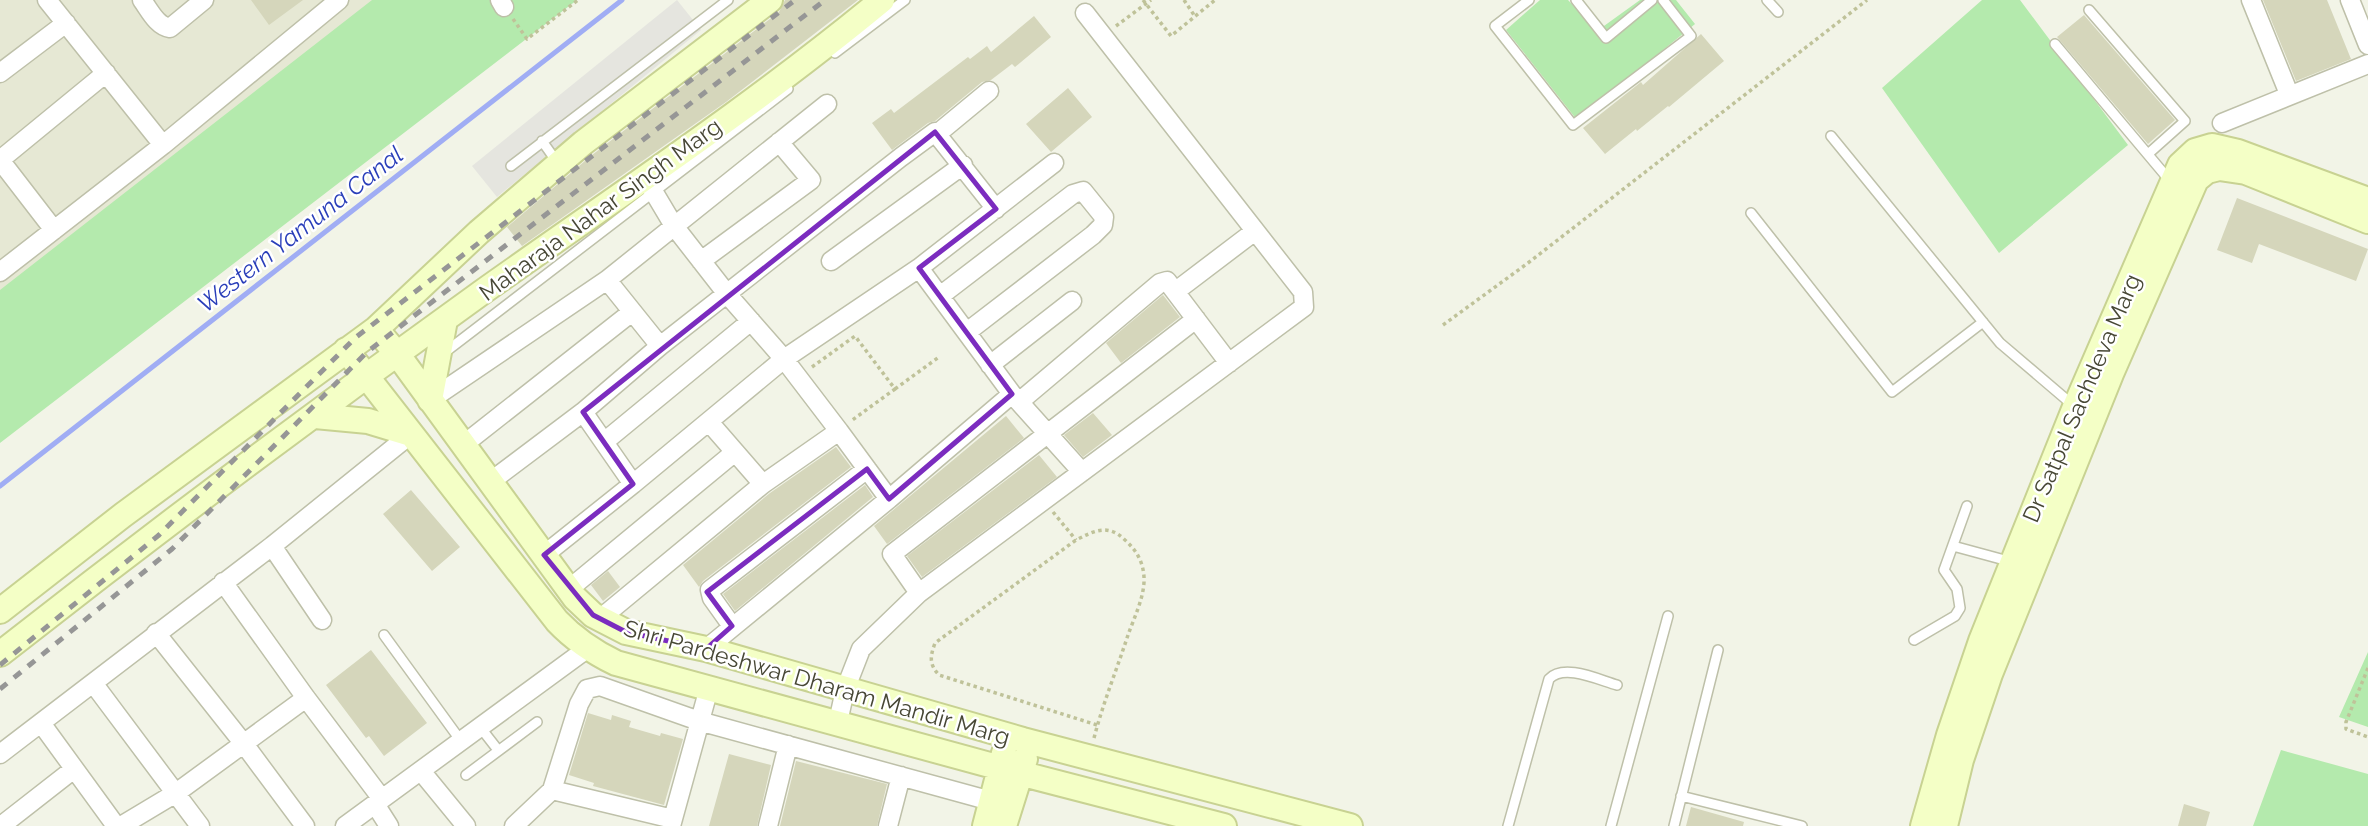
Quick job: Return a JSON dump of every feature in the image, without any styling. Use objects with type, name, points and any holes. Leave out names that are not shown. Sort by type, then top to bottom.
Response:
[{"type":"main road","name":"Maharaja Nahar Singh Marg","points":[[0,611],[123,514],[376,329],[479,232],[583,142],[770,0]]},
{"type":"main road","name":"Maharaja Nahar Singh Marg","points":[[0,654],[143,542],[445,320],[571,243],[650,186],[882,0]]},
{"type":"main road","name":"Dr Satpal Sachdeva Marg","points":[[1923,826],[1949,735],[1982,641],[2013,562],[2085,412],[2180,190],[2180,165],[2195,151],[2212,146],[2238,152],[2368,200]]},
{"type":"main road","points":[[2180,190],[2207,171],[2219,168],[2246,172],[2368,221]]},
{"type":"main road","points":[[430,400],[445,320]]},
{"type":"main road","name":"Shri Pardeshwar Dharam Mandir Marg","points":[[376,329],[398,355],[575,598],[593,615],[626,632],[706,649],[1020,739],[1350,826]]},
{"type":"main road","name":"Shri Pardeshwar Dharam Mandir Marg","points":[[346,350],[557,621],[588,648],[616,663],[1010,770],[1178,820],[1224,826]]},
{"type":"main road","points":[[1945,826],[1961,760],[1990,674],[2085,412]]},
{"type":"main road","points":[[315,415],[368,421],[411,434]]},
{"type":"main road","points":[[1004,826],[1010,770],[1020,739]]},
{"type":"main road","points":[[985,826],[991,801],[1010,770]]},
{"type":"street","points":[[47,0],[163,145]]},
{"type":"street","points":[[142,0],[159,24],[166,29],[204,0]]},
{"type":"street","points":[[0,272],[163,145],[339,0]]},
{"type":"street","points":[[2250,0],[2289,94]]},
{"type":"street","points":[[2350,0],[2368,45]]},
{"type":"street","points":[[838,722],[845,690],[861,649],[919,593],[1304,307],[1303,292],[1085,13]]},
{"type":"street","points":[[0,74],[65,23]]},
{"type":"street","points":[[2222,123],[2368,64]]},
{"type":"street","points":[[54,230],[0,160],[106,73]]},
{"type":"street","points":[[490,482],[583,412],[660,346],[901,157],[933,133],[937,134],[989,91]]},
{"type":"street","points":[[430,400],[607,280],[827,104]]},
{"type":"street","points":[[937,134],[996,209]]},
{"type":"street","points":[[701,261],[811,180],[779,142]]},
{"type":"street","points":[[544,555],[784,359],[919,268],[1054,163]]},
{"type":"street","points":[[831,261],[963,165]]},
{"type":"street","points":[[650,186],[674,226],[727,295],[844,427],[867,469],[889,499]]},
{"type":"street","points":[[940,296],[1073,194],[1083,191],[1104,217],[1103,225],[1093,235],[967,332]]},
{"type":"street","points":[[1177,291],[1255,230]]},
{"type":"street","points":[[919,268],[1016,398],[1082,472]]},
{"type":"street","points":[[607,280],[660,346]]},
{"type":"street","points":[[706,649],[1160,283],[1167,281],[1177,291],[1229,363]]},
{"type":"street","points":[[990,365],[1072,301]]},
{"type":"street","points":[[463,445],[632,312]]},
{"type":"street","points":[[919,593],[892,554],[1196,319]]},
{"type":"street","points":[[604,442],[751,321]]},
{"type":"street","points":[[583,412],[633,484]]},
{"type":"street","points":[[709,422],[763,484]]},
{"type":"street","points":[[601,618],[763,484],[844,427]]},
{"type":"street","points":[[0,754],[272,547],[411,434]]},
{"type":"street","points":[[569,589],[735,452]]},
{"type":"street","points":[[732,626],[712,598],[710,590],[867,469]]},
{"type":"street","points":[[272,547],[323,620]]},
{"type":"street","points":[[223,582],[379,802],[389,826]]},
{"type":"street","points":[[156,633],[305,826]]},
{"type":"street","points":[[345,826],[588,648]]},
{"type":"street","points":[[93,682],[200,826]]},
{"type":"street","points":[[514,826],[552,790],[579,704],[587,688],[600,686],[699,721],[991,801]]},
{"type":"street","points":[[552,790],[672,822],[709,688]]},
{"type":"street","points":[[121,826],[176,793],[306,698]]},
{"type":"street","points":[[41,723],[116,826]]},
{"type":"street","points":[[768,826],[788,746]]},
{"type":"street","points":[[1,826],[74,769]]},
{"type":"street","points":[[421,771],[466,826]]},
{"type":"street","points":[[888,826],[901,776]]},
{"type":"lane","points":[[511,166],[728,0]]},
{"type":"lane","points":[[828,58],[905,0]]},
{"type":"lane","points":[[1529,0],[1495,26],[1573,125],[1691,36],[1663,0]]},
{"type":"lane","points":[[1576,0],[1606,38],[1652,0]]},
{"type":"lane","points":[[1767,0],[1778,12]]},
{"type":"lane","points":[[2089,10],[2185,121],[2148,154]]},
{"type":"lane","points":[[2055,44],[2180,190]]},
{"type":"lane","points":[[650,186],[796,83]]},
{"type":"lane","points":[[1831,136],[2000,343],[2085,412]]},
{"type":"lane","points":[[542,141],[558,164]]},
{"type":"lane","points":[[1751,214],[1892,392],[1983,322]]},
{"type":"lane","points":[[437,359],[571,243]]},
{"type":"lane","points":[[1914,640],[1955,616],[1960,608],[1957,589],[1944,570],[1967,506]]},
{"type":"lane","points":[[1953,546],[2013,562]]},
{"type":"lane","points":[[1611,826],[1668,616]]},
{"type":"lane","points":[[384,635],[461,741]]},
{"type":"lane","points":[[1674,826],[1718,650]]},
{"type":"lane","points":[[1508,826],[1549,679],[1565,671],[1618,685]]},
{"type":"lane","points":[[467,775],[537,722]]},
{"type":"lane","points":[[480,727],[498,750]]},
{"type":"lane","points":[[1681,796],[1802,826]]},
{"type":"path","points":[[502,3],[527,39],[578,0]]},
{"type":"path","points":[[1102,35],[1144,2],[1151,0]]},
{"type":"path","points":[[1184,0],[1195,16]]},
{"type":"path","points":[[1144,2],[1171,36],[1215,0]]},
{"type":"path","points":[[1443,325],[1528,263],[1867,0]]},
{"type":"path","points":[[809,369],[855,336],[895,389]]},
{"type":"path","points":[[844,427],[939,357]]},
{"type":"path","points":[[1044,501],[1076,540]]},
{"type":"path","points":[[1097,529],[1110,530],[1121,536],[1134,548],[1141,562],[1144,580],[1137,610],[1097,724],[940,675],[932,667],[930,656],[935,643],[1076,540],[1097,529]]},
{"type":"path","points":[[2368,668],[2346,722],[2346,729],[2368,737]]},
{"type":"highlighted area","points":[[935,132],[996,209],[919,268],[1012,394],[889,499],[867,469],[707,592],[732,626],[706,649],[626,632],[593,615],[544,555],[633,484],[583,412]]},
{"type":"shaded area","points":[[0,0],[462,0],[0,340]]},
{"type":"shaded area","points":[[677,0],[701,30],[497,197],[472,166]]},
{"type":"green space","points":[[372,0],[577,0],[0,443],[0,290]]},
{"type":"green space","points":[[1540,0],[1568,0],[1597,31],[1640,0],[1676,0],[1695,24],[1577,120],[1506,30]]},
{"type":"green space","points":[[1982,0],[2020,0],[2128,145],[1999,253],[1882,88]]},
{"type":"green space","points":[[2368,652],[2368,727],[2339,717]]},
{"type":"green space","points":[[2281,750],[2368,774],[2368,826],[2253,826]]},
{"type":"building","points":[[251,0],[303,0],[269,25]]},
{"type":"building","points":[[785,0],[858,0],[726,102],[522,246],[507,227],[592,155],[779,12]]},
{"type":"building","points":[[2263,0],[2327,0],[2351,59],[2296,81]]},
{"type":"building","points":[[2084,15],[2175,120],[2148,144],[2057,37]]},
{"type":"building","points":[[1034,16],[1051,37],[1015,67],[1012,64],[991,80],[982,82],[935,121],[928,123],[892,150],[872,123],[891,109],[894,113],[968,57],[970,59],[987,46],[991,52]]},
{"type":"building","points":[[1701,34],[1724,61],[1669,107],[1605,154],[1583,128],[1641,82],[1643,85]]},
{"type":"building","points":[[1068,88],[1092,117],[1051,152],[1026,124]]},
{"type":"building","points":[[2237,198],[2368,249],[2356,281],[2259,244],[2252,263],[2217,250]]},
{"type":"building","points":[[1163,295],[1180,317],[1121,363],[1106,343]]},
{"type":"building","points":[[1093,413],[1112,435],[1083,457],[1064,435]]},
{"type":"building","points":[[1006,416],[1024,438],[887,544],[874,526]]},
{"type":"building","points":[[836,447],[851,467],[703,581],[699,587],[683,565],[770,493]]},
{"type":"building","points":[[1039,455],[1057,477],[922,577],[907,556]]},
{"type":"building","points":[[865,485],[873,497],[735,611],[723,594]]},
{"type":"building","points":[[411,490],[460,547],[432,571],[383,514]]},
{"type":"building","points":[[608,571],[620,587],[603,601],[591,585]]},
{"type":"building","points":[[371,650],[427,723],[384,756],[369,736],[366,738],[326,685]]},
{"type":"building","points":[[588,713],[611,720],[612,715],[631,721],[629,727],[683,739],[664,805],[593,786],[594,783],[569,775]]},
{"type":"building","points":[[729,754],[771,765],[757,826],[709,826]]},
{"type":"building","points":[[796,761],[887,784],[877,826],[780,826]]},
{"type":"building","points":[[2184,804],[2210,812],[2206,826],[2178,826]]},
{"type":"building","points":[[1691,807],[1744,822],[1743,826],[1686,826]]},
{"type":"waterway","name":"Western Yamuna Canal","points":[[0,486],[622,0]]},
{"type":"railway","points":[[0,665],[159,535],[355,338],[795,0]]},
{"type":"railway","points":[[0,689],[172,549],[367,352],[825,0]]}]
